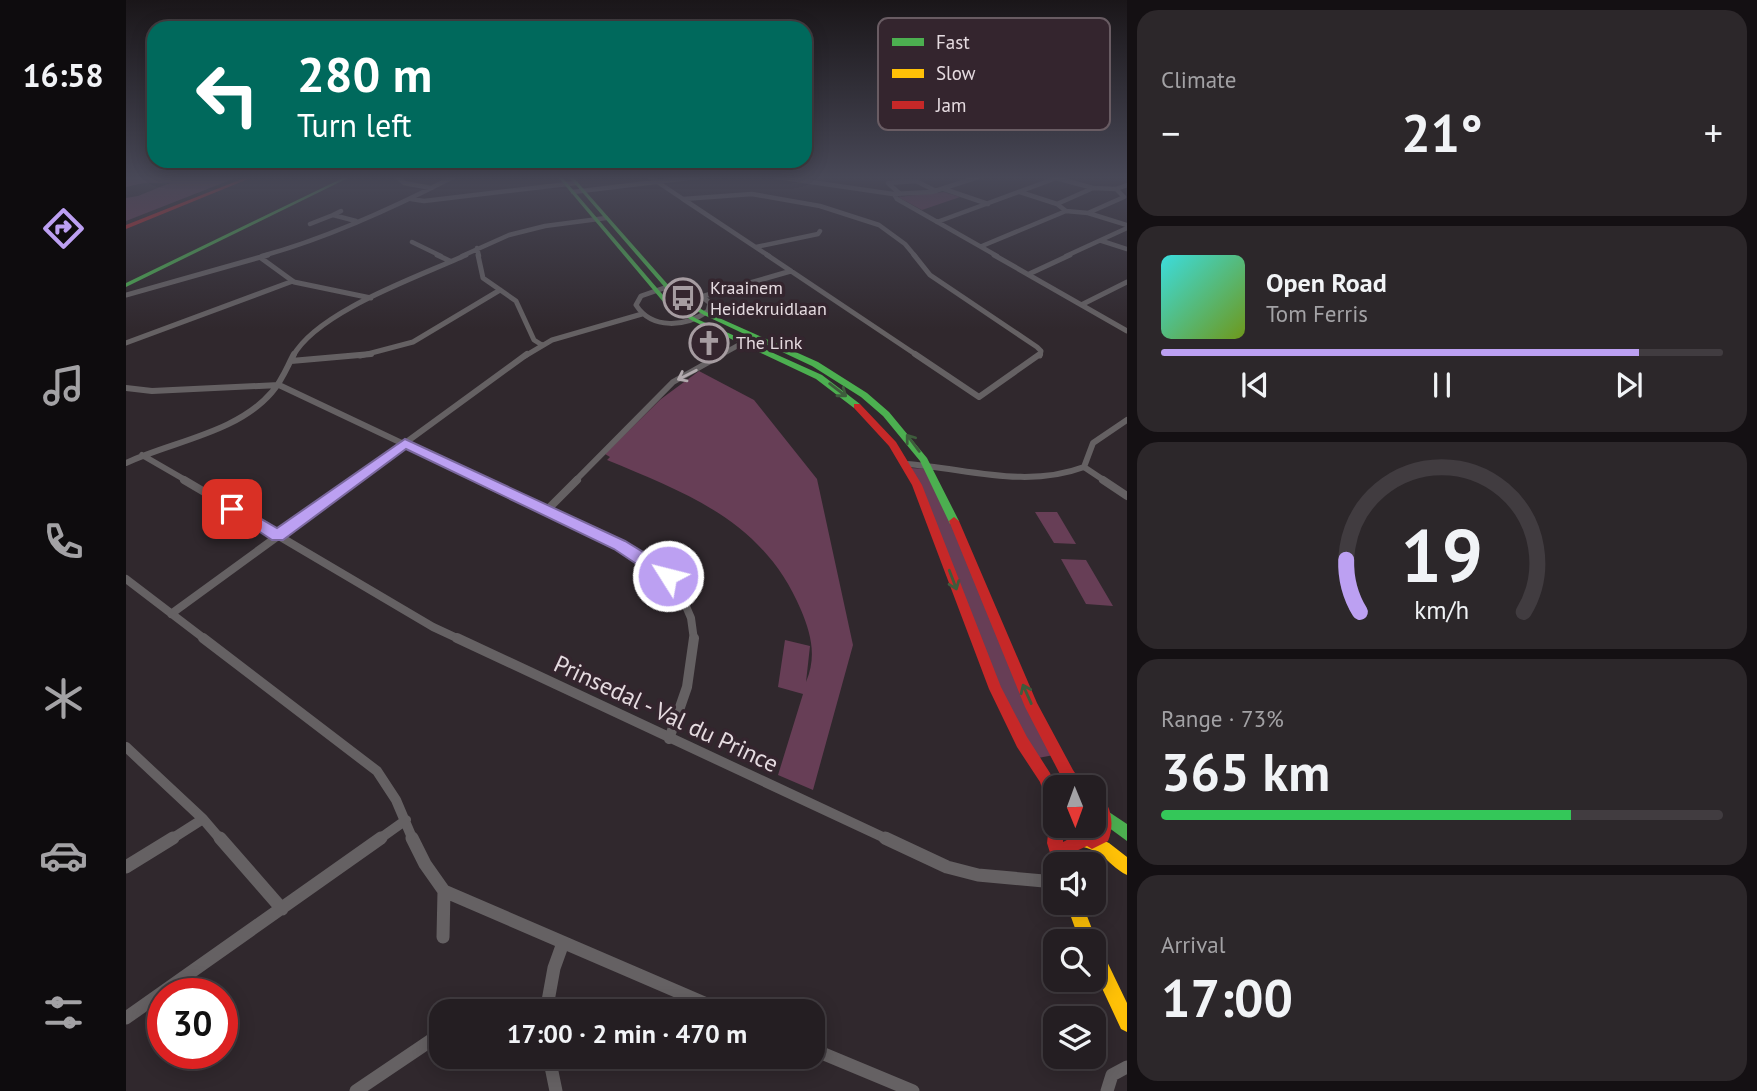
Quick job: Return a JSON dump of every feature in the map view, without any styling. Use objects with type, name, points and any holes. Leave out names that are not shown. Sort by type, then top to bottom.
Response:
[{"type":"main road","points":[[126,279],[234,228]]},
{"type":"main road","points":[[126,285],[244,228]]},
{"type":"main road","points":[[607,228],[653,290],[667,303],[820,365],[855,387],[899,426],[927,464],[1032,707],[1069,775]]},
{"type":"main road","points":[[609,228],[666,288],[700,317]]},
{"type":"main road","points":[[751,338],[834,387],[879,426],[906,464],[917,485],[995,690],[1043,775]]},
{"type":"main road","points":[[1106,817],[1127,833]]},
{"type":"main road","points":[[1083,838],[1109,850],[1127,867]]},
{"type":"main road","points":[[1064,852],[1068,845],[1100,838]]},
{"type":"main road","points":[[1106,978],[1127,1023]]},
{"type":"street","points":[[126,295],[261,258],[338,228]]},
{"type":"street","points":[[126,463],[234,420],[262,402],[279,385],[299,345],[318,326],[477,248],[541,228]]},
{"type":"street","points":[[727,228],[979,397],[1040,356],[1041,351],[930,275],[905,244],[882,228]]},
{"type":"street","points":[[947,228],[1127,331]]},
{"type":"street","points":[[983,247],[1027,228]]},
{"type":"street","points":[[1029,274],[1125,228]]},
{"type":"street","points":[[756,247],[818,234],[820,231]]},
{"type":"street","points":[[1102,241],[1127,249]]},
{"type":"street","points":[[412,242],[450,261]]},
{"type":"street","points":[[477,248],[481,276],[516,301],[534,340],[542,345]]},
{"type":"street","points":[[261,258],[293,281],[372,298]]},
{"type":"street","points":[[642,314],[636,305],[638,300],[653,290],[688,289],[704,296],[791,271]]},
{"type":"street","points":[[126,343],[293,281]]},
{"type":"street","points":[[1081,305],[1089,304],[1127,282]]},
{"type":"street","points":[[291,361],[363,356],[398,348],[422,337],[500,290]]},
{"type":"street","points":[[171,614],[542,345],[642,314],[671,323],[700,317],[710,308],[704,296]]},
{"type":"street","points":[[547,510],[673,382],[751,338]]},
{"type":"street","points":[[126,388],[152,391],[279,385],[642,557],[668,576],[690,614],[695,658],[691,681],[669,738]]},
{"type":"street","points":[[1084,467],[1085,454],[1091,443],[1101,433],[1127,420]]},
{"type":"street","name":"Prinsedal - Val du Prince","points":[[142,455],[421,621],[947,867],[978,875],[1043,881]]},
{"type":"street","points":[[906,464],[927,464],[971,473],[1016,477],[1066,473],[1084,467]]},
{"type":"street","points":[[1084,467],[1124,495],[1127,505]]},
{"type":"street","points":[[126,579],[377,771],[388,784],[431,876],[444,891],[694,999]]},
{"type":"street","points":[[126,747],[203,819],[282,909]]},
{"type":"street","points":[[126,867],[203,819]]},
{"type":"street","points":[[126,1018],[406,820]]},
{"type":"street","points":[[443,937],[444,891]]},
{"type":"street","points":[[548,999],[554,968],[563,943]]},
{"type":"street","points":[[356,1091],[429,1042]]},
{"type":"street","points":[[825,1054],[913,1091]]},
{"type":"street","points":[[1107,1091],[1112,1075],[1127,1067]]},
{"type":"street","points":[[551,1069],[555,1091]]},
{"type":"shaded area","points":[[699,371],[754,400],[817,479],[853,645],[813,790],[778,775],[803,694],[778,687],[785,640],[810,646],[806,682],[812,654],[805,619],[785,580],[767,554],[721,515],[667,485],[607,460],[610,457],[605,454],[661,399]]},
{"type":"shaded area","points":[[911,468],[927,469],[1054,755],[1038,758],[1013,719]]},
{"type":"shaded area","points":[[1035,512],[1057,512],[1076,544],[1054,543]]},
{"type":"shaded area","points":[[1061,559],[1086,560],[1113,606],[1086,604]]},
{"type":"traffic: fast","points":[[126,285],[243,228]]},
{"type":"traffic: fast","points":[[603,228],[667,303],[695,320],[819,377],[857,406]]},
{"type":"traffic: fast","points":[[616,228],[676,297],[706,314],[815,364],[864,395],[886,414],[924,460],[954,521]]},
{"type":"traffic: fast","points":[[1106,817],[1127,833]]},
{"type":"traffic: slow","points":[[1080,838],[1104,848],[1127,867]]},
{"type":"traffic: slow","points":[[1079,915],[1084,929]]},
{"type":"traffic: slow","points":[[1106,978],[1127,1023]]},
{"type":"traffic: jam","points":[[857,406],[893,444],[917,485],[995,689],[1022,742],[1043,775]]},
{"type":"traffic: jam","points":[[954,521],[1032,707],[1068,775]]},
{"type":"traffic: jam","points":[[1055,838],[1057,852]]},
{"type":"traffic: jam","points":[[1092,841],[1099,838]]},
{"type":"traffic: jam","points":[[1066,852],[1068,847],[1083,840]]},
{"type":"place","name":"Kraainem Heidekruidlaan","points":[[683,298]]},
{"type":"place","name":"The Link","points":[[709,343]]},
{"type":"route","points":[[232,509],[277,536],[405,443],[620,545],[668,576]]}]
